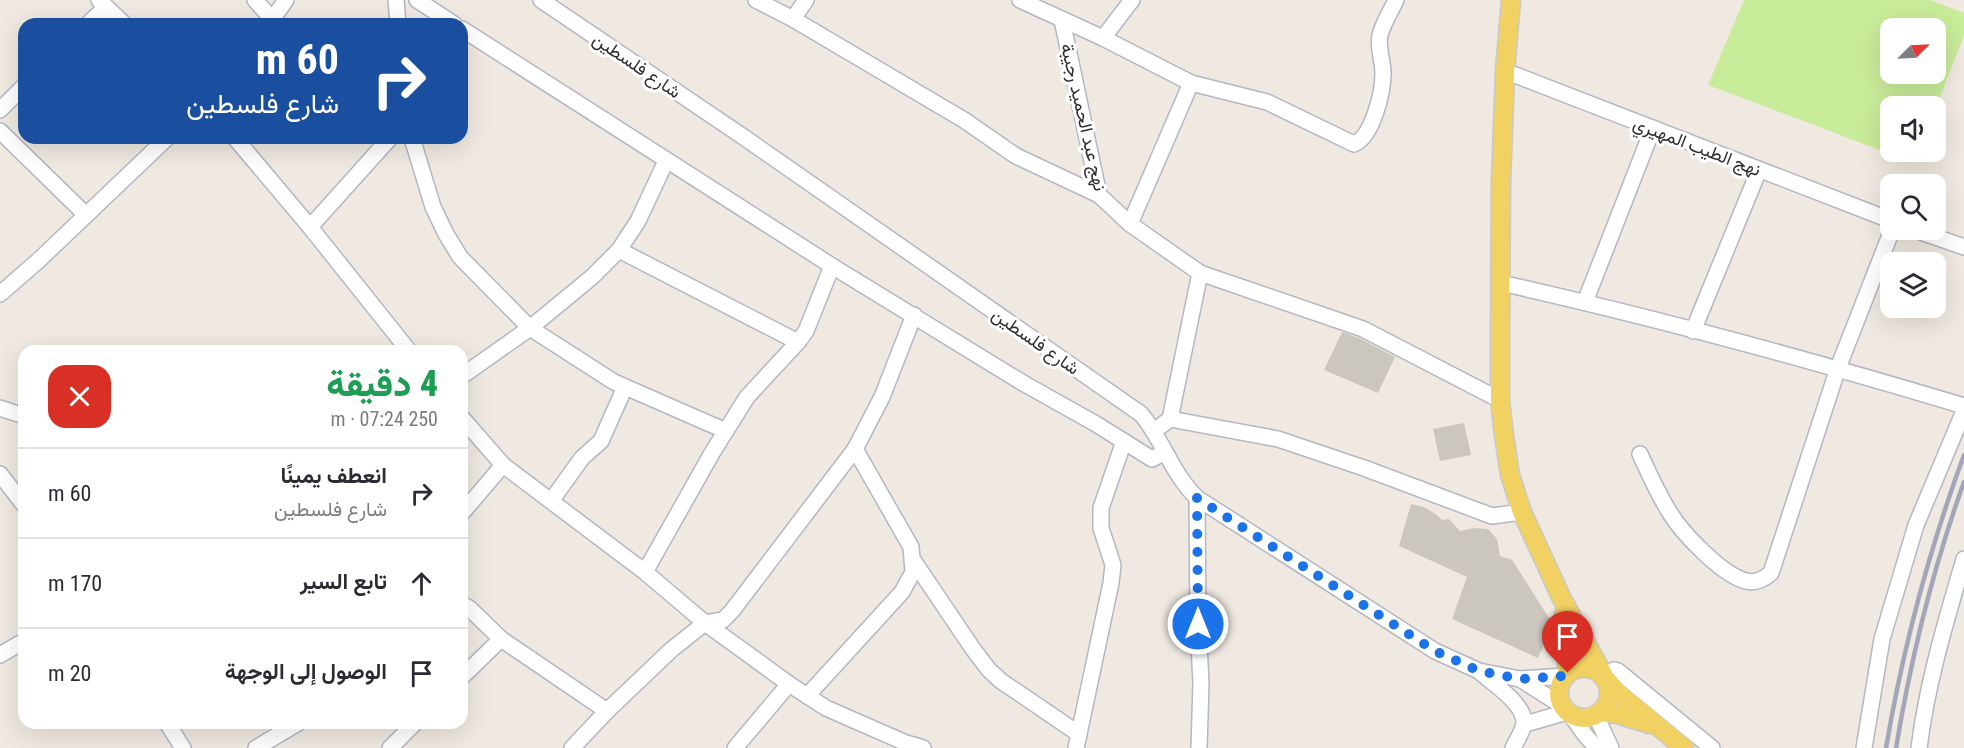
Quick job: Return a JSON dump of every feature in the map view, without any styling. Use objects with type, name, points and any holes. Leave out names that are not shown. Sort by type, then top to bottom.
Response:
[{"type":"main road","points":[[1511,0],[1504,72],[1500,400],[1510,475],[1522,512],[1561,597],[1609,687],[1610,696],[1607,705],[1599,714]]},
{"type":"main road","points":[[1561,597],[1568,632],[1566,674],[1559,691],[1560,700],[1567,711],[1579,718],[1599,714],[1617,714],[1656,726]]},
{"type":"main road","points":[[1566,674],[1578,668],[1587,667],[1596,670],[1617,692],[1684,748]]},
{"type":"street","points":[[255,0],[269,18]]},
{"type":"street","points":[[273,18],[286,0]]},
{"type":"street","points":[[396,0],[398,18]]},
{"type":"street","points":[[417,0],[445,18]]},
{"type":"street","name":"شارع فلسطين","points":[[541,0],[746,138],[1141,414],[1154,430],[1180,478],[1197,498],[1435,651],[1479,671],[1520,679]]},
{"type":"street","points":[[756,0],[793,19],[964,120],[1016,156],[1099,195]]},
{"type":"street","points":[[793,19],[806,0]]},
{"type":"street","points":[[1020,0],[1103,38],[1191,83],[1267,102],[1354,144],[1363,138],[1368,129],[1383,90],[1380,36],[1396,0]]},
{"type":"street","points":[[1103,38],[1132,0]]},
{"type":"street","points":[[92,18],[102,3],[118,18]]},
{"type":"street","name":"نهج عبد الحميد رجيبة","points":[[1062,20],[1099,195],[1130,224],[1200,273],[1363,329],[1500,400]]},
{"type":"street","points":[[468,33],[832,266],[1023,383],[1152,459],[1165,452]]},
{"type":"street","name":"نهج الطيب المهيري","points":[[1504,72],[1880,216]]},
{"type":"street","points":[[1130,224],[1191,83]]},
{"type":"street","points":[[0,110],[18,92]]},
{"type":"street","points":[[1585,302],[1653,128]]},
{"type":"street","points":[[0,131],[86,215]]},
{"type":"street","points":[[0,294],[161,144]]},
{"type":"street","points":[[240,144],[404,345]]},
{"type":"street","points":[[310,227],[385,144]]},
{"type":"street","points":[[414,144],[433,207],[460,257],[530,328],[614,382],[726,431]]},
{"type":"street","points":[[468,372],[530,328],[592,277],[619,249],[638,221],[666,161]]},
{"type":"street","points":[[1693,331],[1758,170]]},
{"type":"street","points":[[1640,454],[1671,515],[1707,556],[1726,571],[1745,581],[1763,580],[1771,573],[1838,368],[1888,240]]},
{"type":"street","points":[[1944,240],[1964,247]]},
{"type":"street","points":[[619,249],[798,342]]},
{"type":"street","points":[[645,572],[747,397],[806,331],[832,266]]},
{"type":"street","points":[[1154,430],[1170,419],[1200,273]]},
{"type":"street","points":[[1501,283],[1585,302],[1838,368],[1964,406]]},
{"type":"street","points":[[572,748],[671,650],[705,624],[723,620],[732,611],[855,449],[882,397],[914,315]]},
{"type":"street","points":[[551,501],[582,458],[601,441],[625,387]]},
{"type":"street","points":[[0,408],[18,414]]},
{"type":"street","points":[[1864,748],[1882,639],[1916,525],[1964,411]]},
{"type":"street","points":[[1170,419],[1278,439],[1364,468],[1491,516],[1522,512]]},
{"type":"street","points":[[468,425],[503,465],[645,572],[705,624],[789,684],[826,708],[905,745],[923,748]]},
{"type":"street","points":[[913,560],[989,670],[1077,741],[1113,565],[1101,528],[1101,508],[1124,441]]},
{"type":"street","points":[[807,696],[902,592],[913,572],[911,547],[855,449]]},
{"type":"street","points":[[468,505],[503,465]]},
{"type":"street","points":[[0,474],[18,497]]},
{"type":"street","points":[[1197,498],[1198,624],[1202,683],[1199,748]]},
{"type":"street","points":[[1919,748],[1923,712],[1937,652],[1964,559]]},
{"type":"street","points":[[468,607],[501,639],[607,711]]},
{"type":"street","points":[[468,671],[501,639]]},
{"type":"street","points":[[0,654],[18,644]]},
{"type":"street","points":[[1605,677],[1614,670],[1618,671],[1712,748]]},
{"type":"street","points":[[1479,671],[1515,702],[1523,715],[1525,724],[1513,748]]},
{"type":"street","points":[[1520,679],[1566,674]]},
{"type":"street","points":[[1520,679],[1567,711],[1597,748]]},
{"type":"street","points":[[735,748],[789,684]]},
{"type":"street","points":[[1525,724],[1567,711]]},
{"type":"street","points":[[1599,714],[1611,748]]},
{"type":"street","points":[[171,729],[183,748]]},
{"type":"street","points":[[256,748],[288,729]]},
{"type":"street","points":[[390,748],[409,729]]},
{"type":"green space","points":[[1744,0],[1931,0],[1964,13],[1964,35],[1946,82],[1946,18],[1880,18],[1880,84],[1945,84],[1940,96],[1880,96],[1880,150],[1708,85]]},
{"type":"building","points":[[1342,332],[1359,338],[1395,357],[1378,393],[1324,370]]},
{"type":"building","points":[[1464,423],[1471,455],[1440,461],[1433,429]]},
{"type":"building","points":[[1411,504],[1424,507],[1442,520],[1449,519],[1460,531],[1475,528],[1488,529],[1497,539],[1500,556],[1512,560],[1553,624],[1538,658],[1452,619],[1467,577],[1399,546]]},
{"type":"railway","points":[[1886,748],[1900,673],[1918,600],[1939,527],[1964,455]]},
{"type":"railway","points":[[1896,748],[1924,614],[1942,547],[1964,482]]},
{"type":"route","points":[[1198,624],[1197,498],[1435,651],[1479,671],[1520,679],[1565,676],[1568,673]]}]
